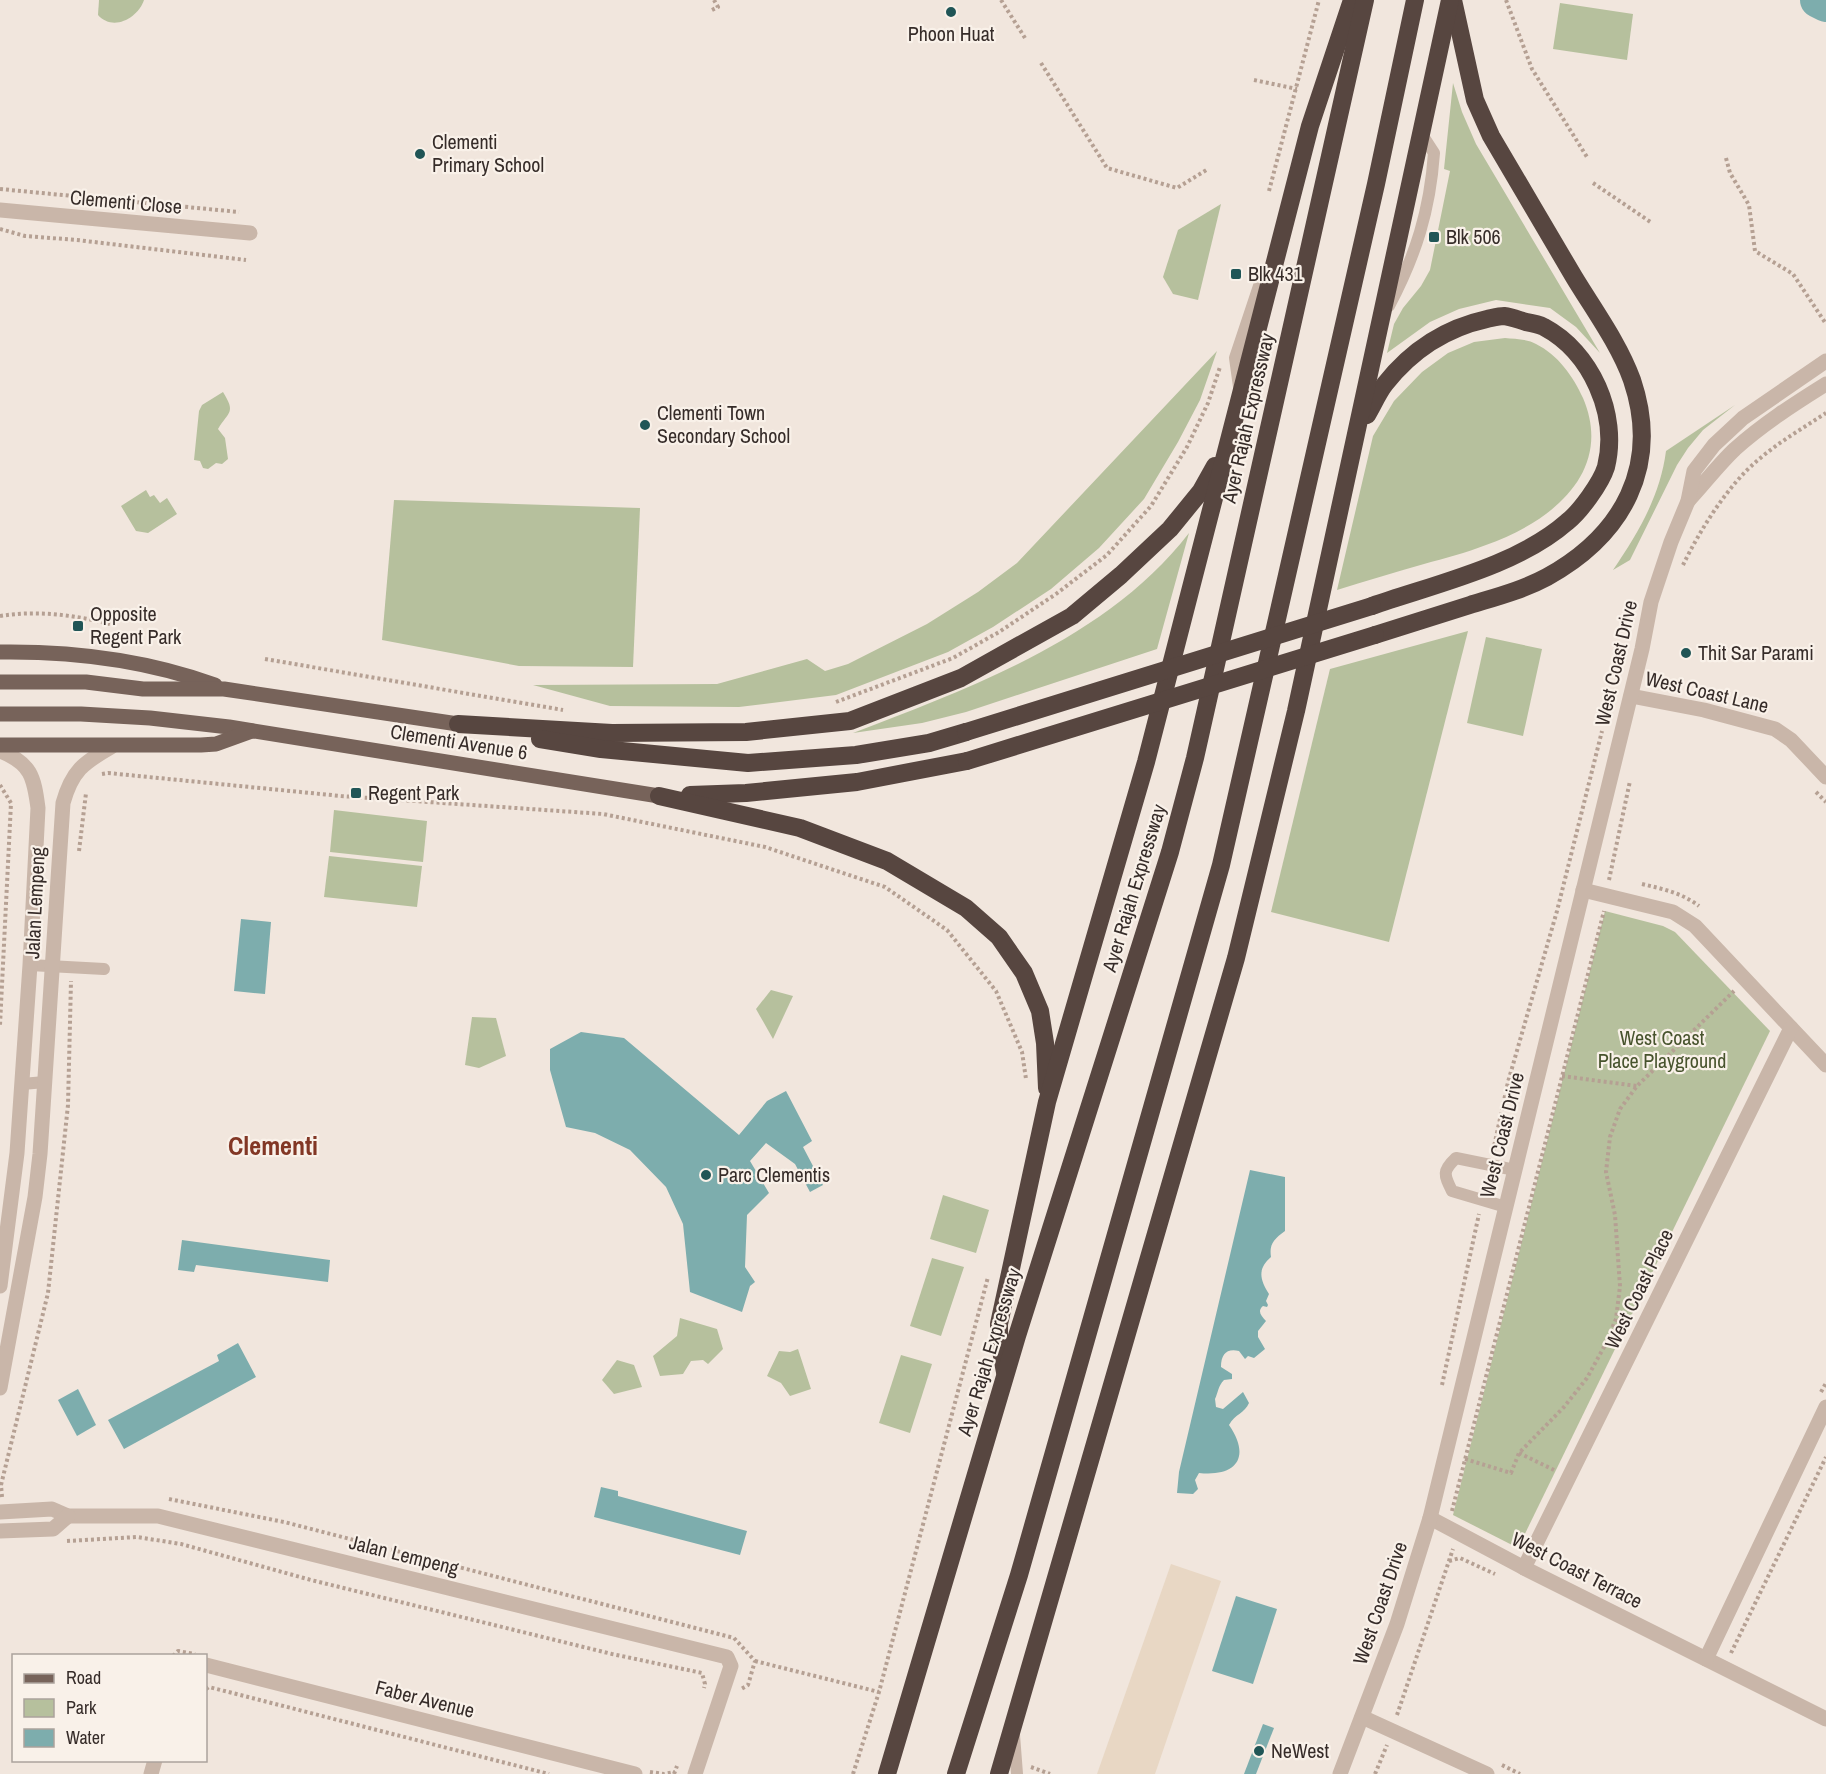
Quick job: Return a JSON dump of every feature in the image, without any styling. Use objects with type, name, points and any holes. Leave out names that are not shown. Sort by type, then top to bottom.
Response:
[{"type":"highway","points":[[1006,1374],[999,1340],[999,1324],[1047,1102],[1146,762],[1310,126],[1352,0]]},
{"type":"highway","name":"Ayer Rajah Expressway","points":[[887,1774],[1006,1374],[1170,852],[1196,758],[1365,0]]},
{"type":"highway","points":[[956,1774],[1019,1575],[1221,865],[1376,184],[1415,0]]},
{"type":"highway","points":[[999,1774],[1236,958],[1296,711],[1452,0]]},
{"type":"highway","points":[[660,796],[746,794],[857,782],[967,761],[1514,592],[1546,578],[1578,558],[1604,532],[1627,501],[1639,472],[1642,442],[1640,412],[1631,379],[1614,343],[1491,136],[1475,100],[1452,0]]},
{"type":"highway","points":[[458,724],[601,749],[748,763],[856,755],[929,743],[1372,606],[1496,564],[1542,542],[1570,521],[1594,490],[1605,468],[1608,443],[1607,416],[1599,389],[1585,363],[1564,340],[1542,326],[1503,316],[1467,324],[1438,336],[1410,357],[1384,385],[1357,433]]},
{"type":"highway","points":[[458,724],[612,733],[746,732],[850,721],[961,678],[1072,616],[1121,575],[1170,529],[1201,491],[1228,444]]},
{"type":"highway","points":[[660,796],[800,828],[887,861],[966,908],[999,937],[1024,973],[1040,1011],[1045,1043],[1047,1102]]},
{"type":"main road","name":"Clementi Avenue 6","points":[[0,652],[81,654],[185,675],[224,689]]},
{"type":"main road","name":"Clementi Avenue 6","points":[[0,682],[86,682],[143,689],[224,689],[458,724]]},
{"type":"main road","name":"Clementi Avenue 6","points":[[0,714],[81,714],[150,718],[477,765],[660,796]]},
{"type":"main road","name":"Clementi Avenue 6","points":[[0,745],[111,747],[216,744],[252,731]]},
{"type":"street","name":"Clementi Close","points":[[0,210],[249,233]]},
{"type":"street","name":"West Coast Drive","points":[[1340,1774],[1397,1624],[1430,1518],[1631,696],[1651,602],[1671,542],[1688,501],[1694,471],[1714,445],[1743,418],[1826,361]]},
{"type":"street","name":"West Coast Drive","points":[[1688,501],[1720,464],[1770,421],[1826,384]]},
{"type":"street","name":"West Coast Lane","points":[[1631,696],[1704,710],[1775,729],[1791,740],[1826,777]]},
{"type":"street","name":"Jalan Lempeng","points":[[0,1388],[35,1197],[45,1082],[63,803],[69,782],[79,770],[93,757],[111,747]]},
{"type":"street","name":"Jalan Lempeng","points":[[0,752],[16,757],[27,767],[35,783],[38,808],[30,965],[13,1194],[0,1286]]},
{"type":"street","points":[[1583,890],[1606,902],[1681,915],[1695,926],[1826,1065]]},
{"type":"street","name":"West Coast Place","points":[[1524,1568],[1791,1028]]},
{"type":"street","points":[[1706,1659],[1826,1407]]},
{"type":"street","name":"Jalan Lempeng","points":[[2,1512],[52,1509],[68,1516],[158,1516],[727,1657],[730,1666],[695,1774]]},
{"type":"street","name":"Jalan Lempeng","points":[[0,1531],[53,1529],[68,1516]]},
{"type":"street","name":"West Coast Terrace","points":[[1430,1518],[1524,1568],[1826,1719]]},
{"type":"street","name":"Faber Avenue","points":[[207,1665],[635,1774]]},
{"type":"street","points":[[1362,1718],[1487,1774]]},
{"type":"lane","points":[[1760,406],[1770,421]]},
{"type":"lane","points":[[30,965],[104,969]]},
{"type":"lane","points":[[21,1084],[45,1082]]},
{"type":"lane","points":[[19,1110],[42,1109]]},
{"type":"lane","points":[[1506,1207],[1452,1191],[1445,1177],[1447,1167],[1456,1158],[1515,1170]]},
{"type":"lane","points":[[1013,1728],[1017,1774]]},
{"type":"path","points":[[712,10],[718,7],[714,0]]},
{"type":"path","points":[[1001,0],[1025,38]]},
{"type":"path","points":[[1269,191],[1319,0]]},
{"type":"path","points":[[1506,0],[1532,69],[1587,157]]},
{"type":"path","points":[[1041,63],[1107,168],[1177,188],[1208,169]]},
{"type":"path","points":[[1254,80],[1297,89]]},
{"type":"path","points":[[1726,158],[1730,173],[1749,205],[1755,251],[1793,274],[1826,324]]},
{"type":"path","points":[[1593,183],[1652,223]]},
{"type":"path","points":[[0,189],[239,212]]},
{"type":"path","points":[[0,229],[25,236],[246,260]]},
{"type":"path","points":[[830,702],[840,701],[953,658],[999,632],[1056,594],[1107,555],[1151,506],[1187,447],[1208,403],[1222,362]]},
{"type":"path","points":[[1680,573],[1711,517],[1756,461],[1826,413]]},
{"type":"path","points":[[0,616],[24,612],[81,616],[113,625]]},
{"type":"path","points":[[265,659],[565,710]]},
{"type":"path","points":[[96,779],[101,774],[108,773],[341,796],[603,814],[765,847],[885,887],[947,930],[996,991],[1022,1052],[1026,1082]]},
{"type":"path","points":[[1375,1774],[1392,1731],[1462,1523],[1453,1515],[1452,1510],[1606,902],[1630,777]]},
{"type":"path","points":[[78,858],[86,793],[90,783]]},
{"type":"path","points":[[0,785],[11,803],[0,1025]]},
{"type":"path","points":[[1811,787],[1826,802]]},
{"type":"path","points":[[1606,902],[1614,911]]},
{"type":"path","points":[[2,1512],[1,1485],[30,1374],[49,1283],[68,1105],[71,967]]},
{"type":"path","points":[[1728,982],[1743,998]]},
{"type":"path","points":[[1465,1459],[1512,1473],[1519,1454],[1564,1407],[1587,1378],[1616,1319],[1620,1286],[1615,1215],[1606,1172],[1610,1137],[1620,1109],[1637,1086],[1735,990]]},
{"type":"path","points":[[1562,1076],[1637,1086]]},
{"type":"path","points":[[853,1774],[879,1692],[988,1275]]},
{"type":"path","points":[[1519,1454],[1560,1472]]},
{"type":"path","points":[[1730,1656],[1826,1457]]},
{"type":"path","points":[[64,1541],[137,1537],[181,1544],[311,1580],[612,1654],[702,1673]]},
{"type":"path","points":[[175,1654],[178,1651],[192,1654]]},
{"type":"path","points":[[755,1661],[879,1692]]},
{"type":"path","points":[[207,1688],[549,1774]]},
{"type":"path","points":[[1038,1769],[1050,1774]]},
{"type":"green space","points":[[99,0],[144,0],[141,7],[131,17],[124,21],[111,22],[98,15]]},
{"type":"green space","points":[[1560,3],[1633,14],[1627,60],[1553,49]]},
{"type":"green space","points":[[1453,83],[1462,112],[1476,144],[1600,353],[1576,327],[1550,308],[1496,300],[1459,309],[1430,322],[1387,353],[1394,324],[1430,270],[1450,171],[1444,169]]},
{"type":"green space","points":[[1221,204],[1198,300],[1173,294],[1163,277],[1178,230]]},
{"type":"green space","points":[[1505,338],[1533,342],[1558,360],[1575,382],[1583,398],[1591,425],[1590,450],[1583,472],[1570,491],[1553,509],[1510,535],[1463,553],[1337,590],[1373,436],[1394,401],[1422,372],[1448,353],[1474,342]]},
{"type":"green space","points":[[1217,351],[1200,400],[1144,499],[1099,548],[1051,589],[993,627],[948,652],[836,695],[739,707],[610,706],[533,685],[717,684],[807,659],[825,671],[848,664],[927,624],[978,592],[1017,563]]},
{"type":"green space","points":[[223,392],[230,408],[218,429],[225,438],[228,459],[222,464],[216,463],[208,469],[203,468],[200,461],[194,460],[199,411],[202,405]]},
{"type":"green space","points":[[1735,405],[1703,430],[1688,448],[1677,465],[1630,560],[1613,570],[1647,514],[1659,484],[1666,451]]},
{"type":"green space","points":[[146,490],[150,497],[154,495],[160,503],[167,498],[177,514],[148,533],[136,531],[121,506]]},
{"type":"green space","points":[[394,500],[640,508],[633,667],[519,666],[382,640]]},
{"type":"green space","points":[[1189,533],[1157,649],[966,712],[922,723],[853,733],[990,677],[1078,630],[1119,602],[1156,570]]},
{"type":"green space","points":[[1468,631],[1389,942],[1271,912],[1330,669]]},
{"type":"green space","points":[[1486,637],[1542,649],[1523,736],[1467,723]]},
{"type":"green space","points":[[334,810],[427,821],[423,862],[330,852]]},
{"type":"green space","points":[[329,856],[422,866],[417,907],[324,897]]},
{"type":"green space","name":"West Coast Place Playground","points":[[1605,911],[1663,926],[1675,932],[1770,1031],[1518,1548],[1453,1515]]},
{"type":"green space","points":[[771,990],[793,996],[773,1039],[756,1009]]},
{"type":"green space","points":[[472,1017],[496,1018],[506,1056],[479,1068],[465,1065]]},
{"type":"green space","points":[[943,1195],[989,1210],[976,1253],[930,1239]]},
{"type":"green space","points":[[932,1258],[964,1267],[941,1336],[910,1326]]},
{"type":"green space","points":[[680,1318],[717,1329],[723,1349],[708,1364],[703,1360],[691,1361],[683,1374],[660,1376],[653,1356],[677,1336]]},
{"type":"green space","points":[[798,1349],[811,1389],[790,1396],[781,1383],[767,1376],[779,1351],[790,1352]]},
{"type":"green space","points":[[901,1355],[932,1364],[910,1433],[879,1423]]},
{"type":"green space","points":[[617,1360],[634,1365],[642,1387],[614,1394],[602,1380]]},
{"type":"shaded area","points":[[1171,1564],[1221,1581],[1155,1774],[1097,1774]]},
{"type":"water","points":[[241,919],[271,922],[265,994],[234,991]]},
{"type":"water","name":"Parc Clementis","points":[[581,1032],[624,1038],[739,1135],[767,1101],[786,1091],[812,1141],[803,1147],[823,1185],[810,1192],[795,1164],[766,1143],[750,1161],[769,1193],[747,1215],[745,1267],[755,1282],[750,1286],[742,1312],[690,1292],[683,1224],[666,1187],[630,1150],[595,1133],[566,1127],[550,1070],[550,1049]]},
{"type":"water","points":[[1250,1170],[1285,1177],[1285,1231],[1273,1242],[1271,1257],[1261,1275],[1269,1294],[1266,1301],[1267,1307],[1263,1306],[1260,1310],[1266,1321],[1258,1331],[1258,1337],[1265,1349],[1254,1358],[1248,1356],[1245,1359],[1239,1351],[1228,1351],[1222,1359],[1221,1367],[1232,1374],[1232,1379],[1224,1380],[1220,1385],[1215,1399],[1216,1407],[1223,1409],[1243,1392],[1249,1403],[1229,1425],[1236,1436],[1239,1447],[1236,1462],[1223,1472],[1199,1473],[1195,1480],[1198,1489],[1193,1494],[1177,1493],[1179,1472]]},
{"type":"water","points":[[182,1240],[330,1260],[328,1282],[196,1265],[194,1272],[178,1270]]},
{"type":"water","points":[[238,1343],[256,1377],[124,1449],[108,1420],[219,1361],[217,1355]]},
{"type":"water","points":[[78,1389],[96,1425],[77,1436],[58,1400]]},
{"type":"water","points":[[601,1487],[618,1491],[618,1496],[747,1531],[740,1555],[594,1517]]},
{"type":"water","points":[[1236,1596],[1277,1609],[1253,1684],[1212,1671]]},
{"type":"water","name":"NeWest","points":[[1263,1724],[1274,1728],[1256,1774],[1244,1774]]},
{"type":"waterway","points":[[1818,0],[1826,4]]},
{"type":"place","name":"Phoon Huat","points":[[951,12]]},
{"type":"place","name":"Clementi Primary School","points":[[420,154]]},
{"type":"place","name":"Blk 506","points":[[1434,237]]},
{"type":"place","name":"Blk 431","points":[[1236,274]]},
{"type":"place","name":"Clementi Town Secondary School","points":[[645,425]]},
{"type":"place","name":"Opposite Regent Park","points":[[78,626]]},
{"type":"place","name":"Thit Sar Parami","points":[[1686,653]]},
{"type":"place","name":"Regent Park","points":[[356,793]]},
{"type":"place","name":"Parc Clementis","points":[[706,1175]]},
{"type":"place","name":"NeWest","points":[[1259,1751]]},
{"type":"district","name":"Clementi","points":[[273,1146]]}]
